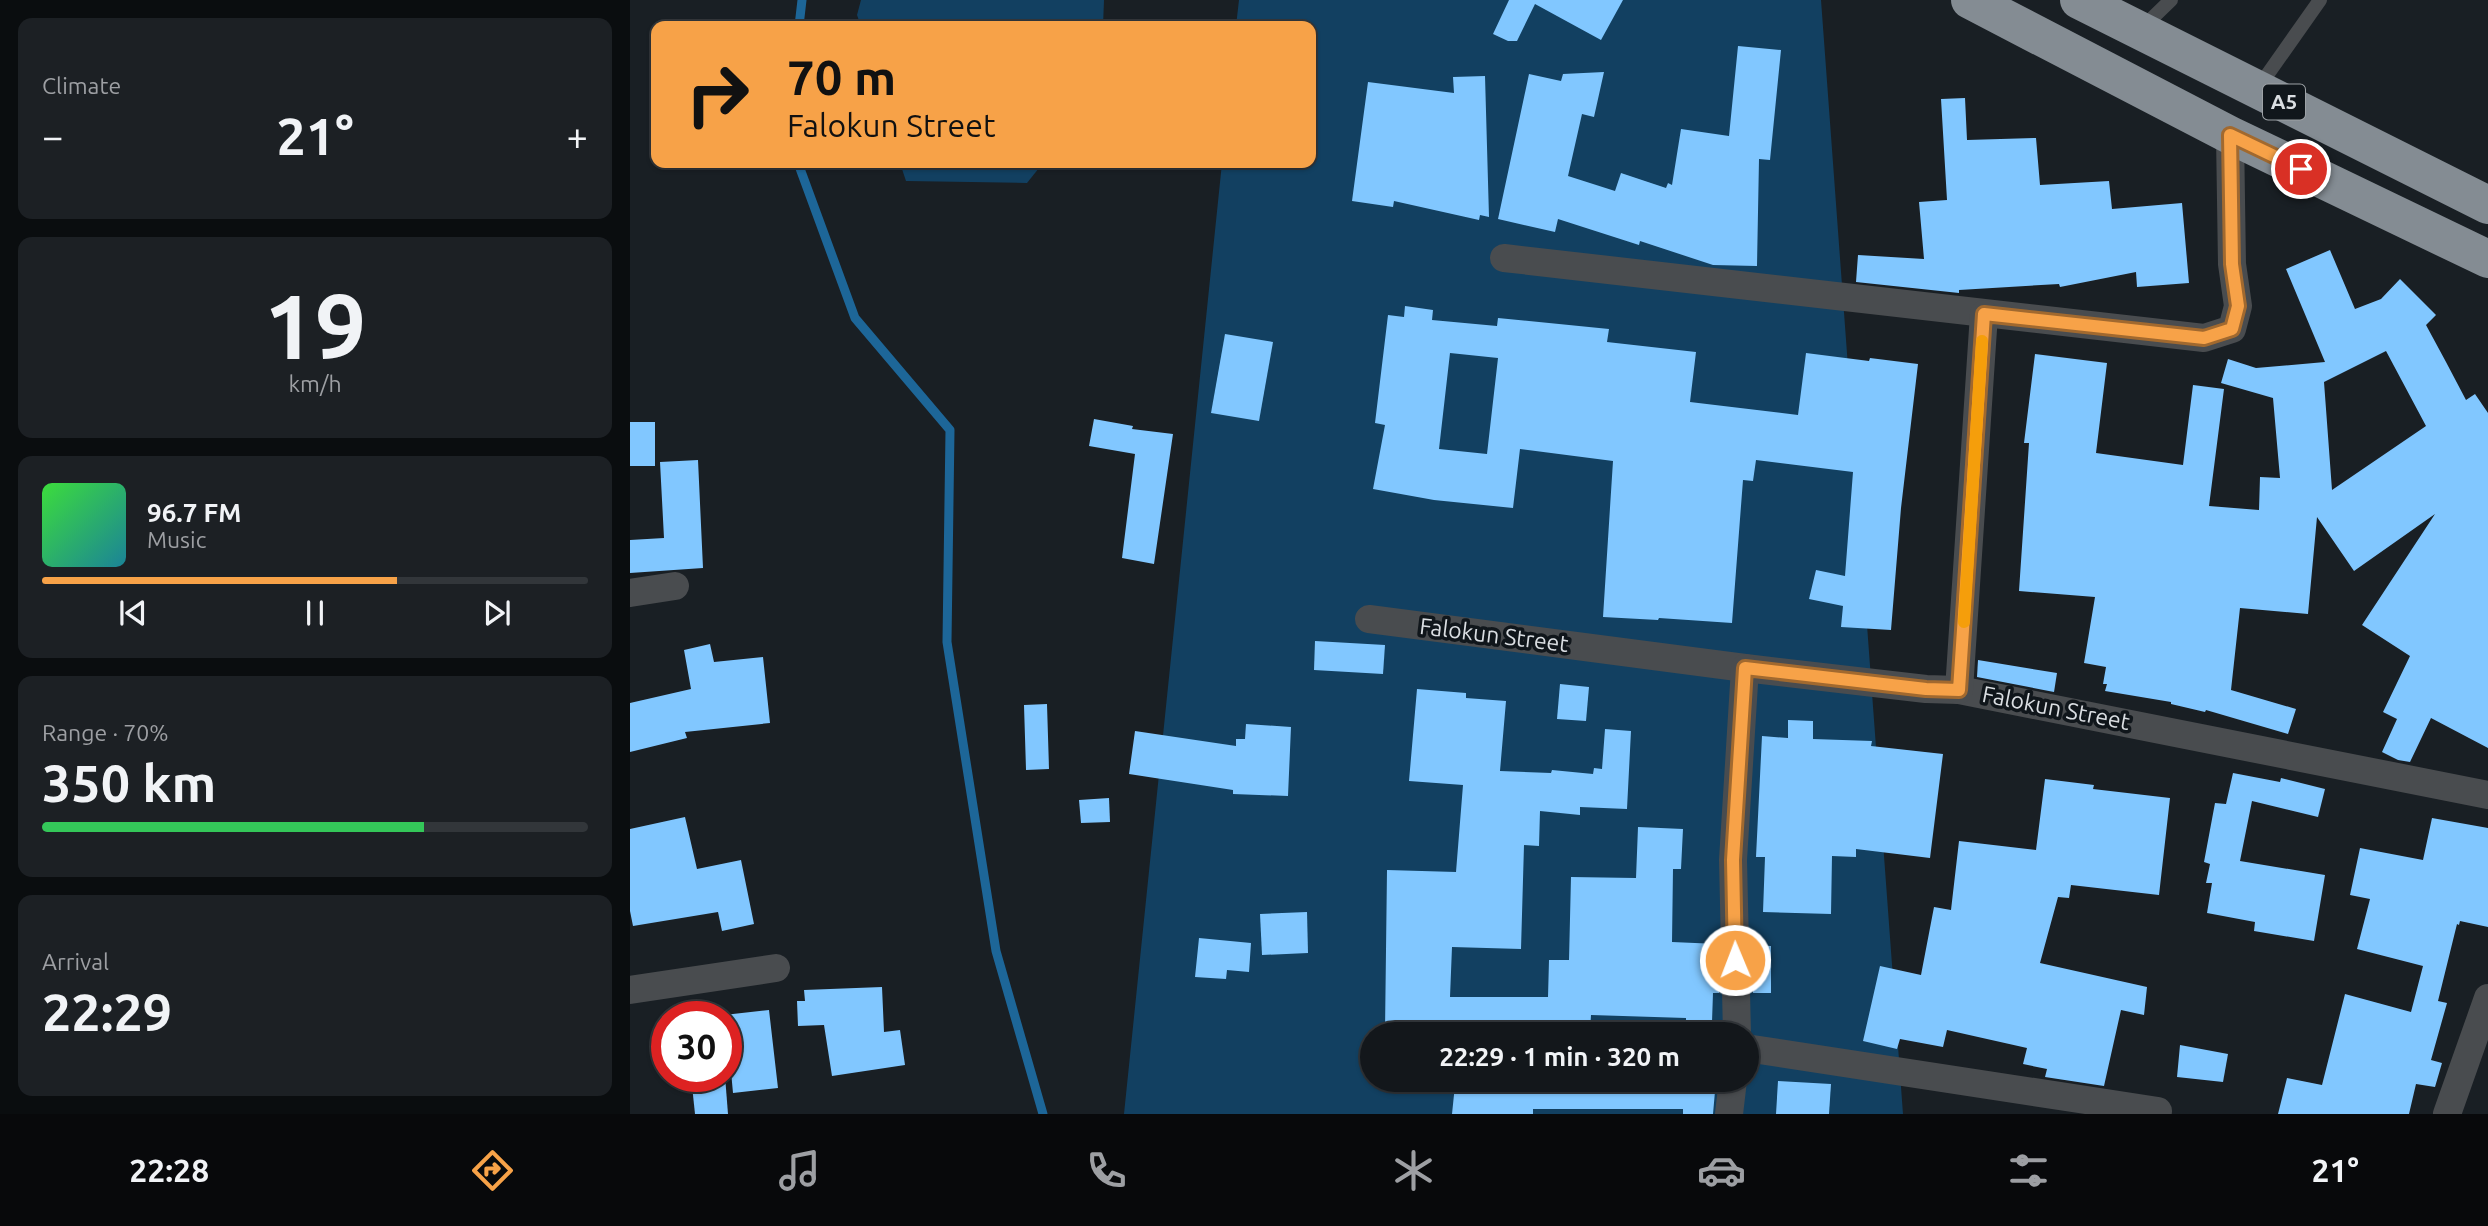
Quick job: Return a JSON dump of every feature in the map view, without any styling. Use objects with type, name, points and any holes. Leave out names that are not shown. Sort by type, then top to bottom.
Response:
[{"type":"highway","name":"A5","points":[[1970,0],[2230,135],[2488,259]]},
{"type":"highway","name":"A5","points":[[2079,0],[2488,205]]},
{"type":"street","points":[[1504,258],[2204,338],[2232,329],[2238,306],[2232,264],[2230,135]]},
{"type":"street","points":[[1959,690],[1984,314]]},
{"type":"street","points":[[630,593],[675,586]]},
{"type":"street","name":"Falokun Street","points":[[1369,619],[1745,668],[1926,689],[1959,690],[2488,795]]},
{"type":"street","points":[[1737,1022],[1733,860],[1745,668]]},
{"type":"street","points":[[630,990],[776,968]]},
{"type":"street","points":[[2447,1114],[2488,998]]},
{"type":"street","points":[[1759,1050],[2158,1111]]},
{"type":"street","points":[[1730,1114],[1732,1092]]},
{"type":"lane","points":[[2140,30],[2171,0]]},
{"type":"lane","points":[[2258,89],[2320,0]]},
{"type":"shaded area","points":[[861,0],[1104,0],[1103,21],[859,21],[857,15]]},
{"type":"shaded area","points":[[1239,0],[1821,0],[1903,1114],[1124,1114],[1221,168],[1316,168],[1316,21],[1237,21]]},
{"type":"shaded area","points":[[902,168],[1039,168],[1027,183],[906,181]]},
{"type":"building","points":[[1509,0],[1623,0],[1601,40],[1535,4],[1517,41],[1508,41],[1493,34]]},
{"type":"building","points":[[1738,46],[1781,50],[1770,160],[1759,159],[1757,266],[1713,265],[1640,241],[1639,245],[1558,219],[1555,232],[1498,219],[1529,74],[1561,81],[1563,74],[1604,72],[1594,117],[1582,114],[1568,176],[1615,191],[1621,173],[1666,188],[1668,183],[1672,185],[1681,129],[1729,136]]},
{"type":"building","points":[[1485,76],[1489,217],[1480,215],[1479,220],[1394,201],[1393,207],[1352,201],[1368,82],[1454,93],[1453,77]]},
{"type":"building","points":[[1965,98],[1967,140],[2036,138],[2040,185],[2109,181],[2112,209],[2182,203],[2189,283],[2137,287],[2136,272],[2060,287],[2059,284],[1959,290],[1959,293],[1856,282],[1858,255],[1924,259],[1919,202],[1947,200],[1941,99]]},
{"type":"building","points":[[2330,250],[2355,309],[2381,299],[2400,279],[2436,315],[2426,325],[2466,400],[2475,394],[2488,413],[2488,748],[2431,718],[2410,762],[2398,760],[2382,752],[2397,719],[2383,712],[2410,656],[2362,625],[2435,514],[2354,571],[2317,517],[2308,614],[2240,608],[2231,690],[2296,709],[2288,734],[2206,710],[2205,712],[2171,702],[2105,691],[2107,684],[2103,684],[2106,667],[2084,663],[2095,597],[2019,591],[2029,443],[2024,443],[2035,354],[2107,363],[2096,453],[2183,465],[2193,385],[2224,389],[2209,506],[2259,510],[2260,477],[2280,478],[2273,398],[2221,383],[2228,359],[2256,368],[2325,362],[2286,269]],"holes":[[[2386,351],[2426,426],[2332,490],[2324,382]]]},
{"type":"building","points":[[1405,306],[1433,310],[1432,320],[1497,326],[1498,318],[1609,329],[1607,342],[1696,352],[1690,402],[1798,415],[1806,353],[1918,364],[1901,508],[1891,630],[1841,627],[1843,606],[1809,599],[1816,570],[1845,576],[1853,472],[1756,460],[1753,481],[1743,480],[1732,623],[1603,617],[1613,461],[1520,449],[1513,508],[1434,500],[1373,489],[1385,425],[1375,423],[1388,315],[1404,317]],"holes":[[[1450,353],[1498,358],[1487,454],[1439,449]]]},
{"type":"building","points":[[1225,334],[1273,342],[1259,421],[1211,413]]},
{"type":"building","points":[[1094,419],[1133,426],[1132,429],[1173,434],[1154,564],[1122,558],[1135,454],[1089,446]]},
{"type":"building","points":[[630,422],[655,422],[655,466],[630,466]]},
{"type":"building","points":[[698,460],[703,568],[630,573],[630,540],[664,538],[660,462]]},
{"type":"building","points":[[1315,641],[1385,645],[1383,674],[1314,670]]},
{"type":"building","points":[[710,644],[714,662],[763,657],[770,723],[685,732],[687,738],[630,752],[630,703],[691,689],[684,650]]},
{"type":"building","points":[[1978,660],[2057,673],[2054,692],[1977,677]]},
{"type":"building","points":[[1560,684],[1589,687],[1586,721],[1557,719]]},
{"type":"building","points":[[1417,689],[1466,693],[1466,698],[1506,701],[1500,771],[1551,773],[1552,770],[1593,774],[1594,768],[1602,769],[1605,729],[1631,731],[1627,809],[1580,807],[1580,815],[1540,811],[1539,846],[1524,845],[1521,949],[1452,947],[1450,997],[1548,997],[1549,960],[1569,960],[1571,877],[1636,878],[1638,827],[1683,829],[1681,869],[1673,869],[1672,942],[1718,944],[1719,993],[1713,993],[1712,1022],[1686,1021],[1686,1018],[1591,1015],[1591,1022],[1385,1022],[1387,870],[1456,872],[1463,785],[1409,781]]},
{"type":"building","points":[[1047,704],[1049,769],[1026,770],[1024,705]]},
{"type":"building","points":[[1788,720],[1813,721],[1813,739],[1872,741],[1871,746],[1943,754],[1930,858],[1856,849],[1856,857],[1832,856],[1831,914],[1763,912],[1765,857],[1756,857],[1762,736],[1788,738]]},
{"type":"building","points":[[1246,724],[1291,727],[1288,796],[1233,794],[1233,790],[1129,774],[1135,731],[1236,746],[1236,739],[1245,739]]},
{"type":"building","points":[[2233,773],[2280,782],[2281,778],[2325,789],[2318,817],[2252,801],[2240,861],[2325,875],[2314,941],[2254,931],[2255,922],[2207,913],[2212,883],[2206,883],[2210,864],[2204,862],[2215,803],[2226,804]]},
{"type":"building","points":[[2045,779],[2094,785],[2093,789],[2170,798],[2159,895],[2071,885],[2069,898],[2058,897],[2040,963],[2147,987],[2144,1015],[2121,1010],[2104,1086],[2045,1077],[2047,1069],[2023,1064],[2027,1048],[1947,1030],[1943,1047],[1900,1039],[1897,1049],[1863,1041],[1880,966],[1921,975],[1934,907],[1951,910],[1959,841],[2036,850]]},
{"type":"building","points":[[1109,798],[1110,822],[1081,823],[1079,800]]},
{"type":"building","points":[[685,817],[697,869],[741,860],[754,924],[722,931],[718,912],[633,926],[630,911],[630,829]]},
{"type":"building","points":[[2432,818],[2488,828],[2488,927],[2460,921],[2459,925],[2457,924],[2438,1001],[2447,1003],[2431,1060],[2442,1063],[2435,1087],[2416,1084],[2409,1114],[2278,1114],[2287,1078],[2322,1085],[2345,994],[2411,1012],[2423,966],[2357,949],[2370,899],[2350,895],[2360,848],[2423,860]]},
{"type":"building","points":[[1307,912],[1308,953],[1262,955],[1260,914]]},
{"type":"building","points":[[1199,938],[1251,943],[1249,972],[1227,970],[1226,979],[1195,977]]},
{"type":"building","points":[[1752,945],[1771,946],[1771,993],[1753,993]]},
{"type":"building","points":[[882,987],[884,1032],[900,1030],[905,1065],[832,1076],[824,1025],[798,1026],[797,1001],[805,1001],[804,990]]},
{"type":"building","points":[[769,1010],[778,1088],[742,1092],[742,1013]]},
{"type":"building","points":[[2180,1045],[2228,1054],[2223,1082],[2177,1077]]},
{"type":"building","points":[[1778,1081],[1831,1084],[1829,1114],[1776,1114]]},
{"type":"building","points":[[693,1092],[726,1092],[728,1114],[695,1114]]},
{"type":"building","points":[[1454,1092],[1715,1092],[1713,1114],[1683,1114],[1683,1109],[1533,1109],[1533,1114],[1452,1114]]},
{"type":"waterway","points":[[800,21],[802,0]]},
{"type":"waterway","points":[[800,168],[855,318],[950,430],[947,642],[996,951],[1043,1114]]},
{"type":"slow traffic","points":[[1964,622],[1982,341]]},
{"type":"route","points":[[1735,960],[1733,860],[1745,668],[1926,689],[1959,690],[1984,314],[2204,338],[2232,329],[2238,306],[2232,264],[2230,135],[2301,169]]}]
